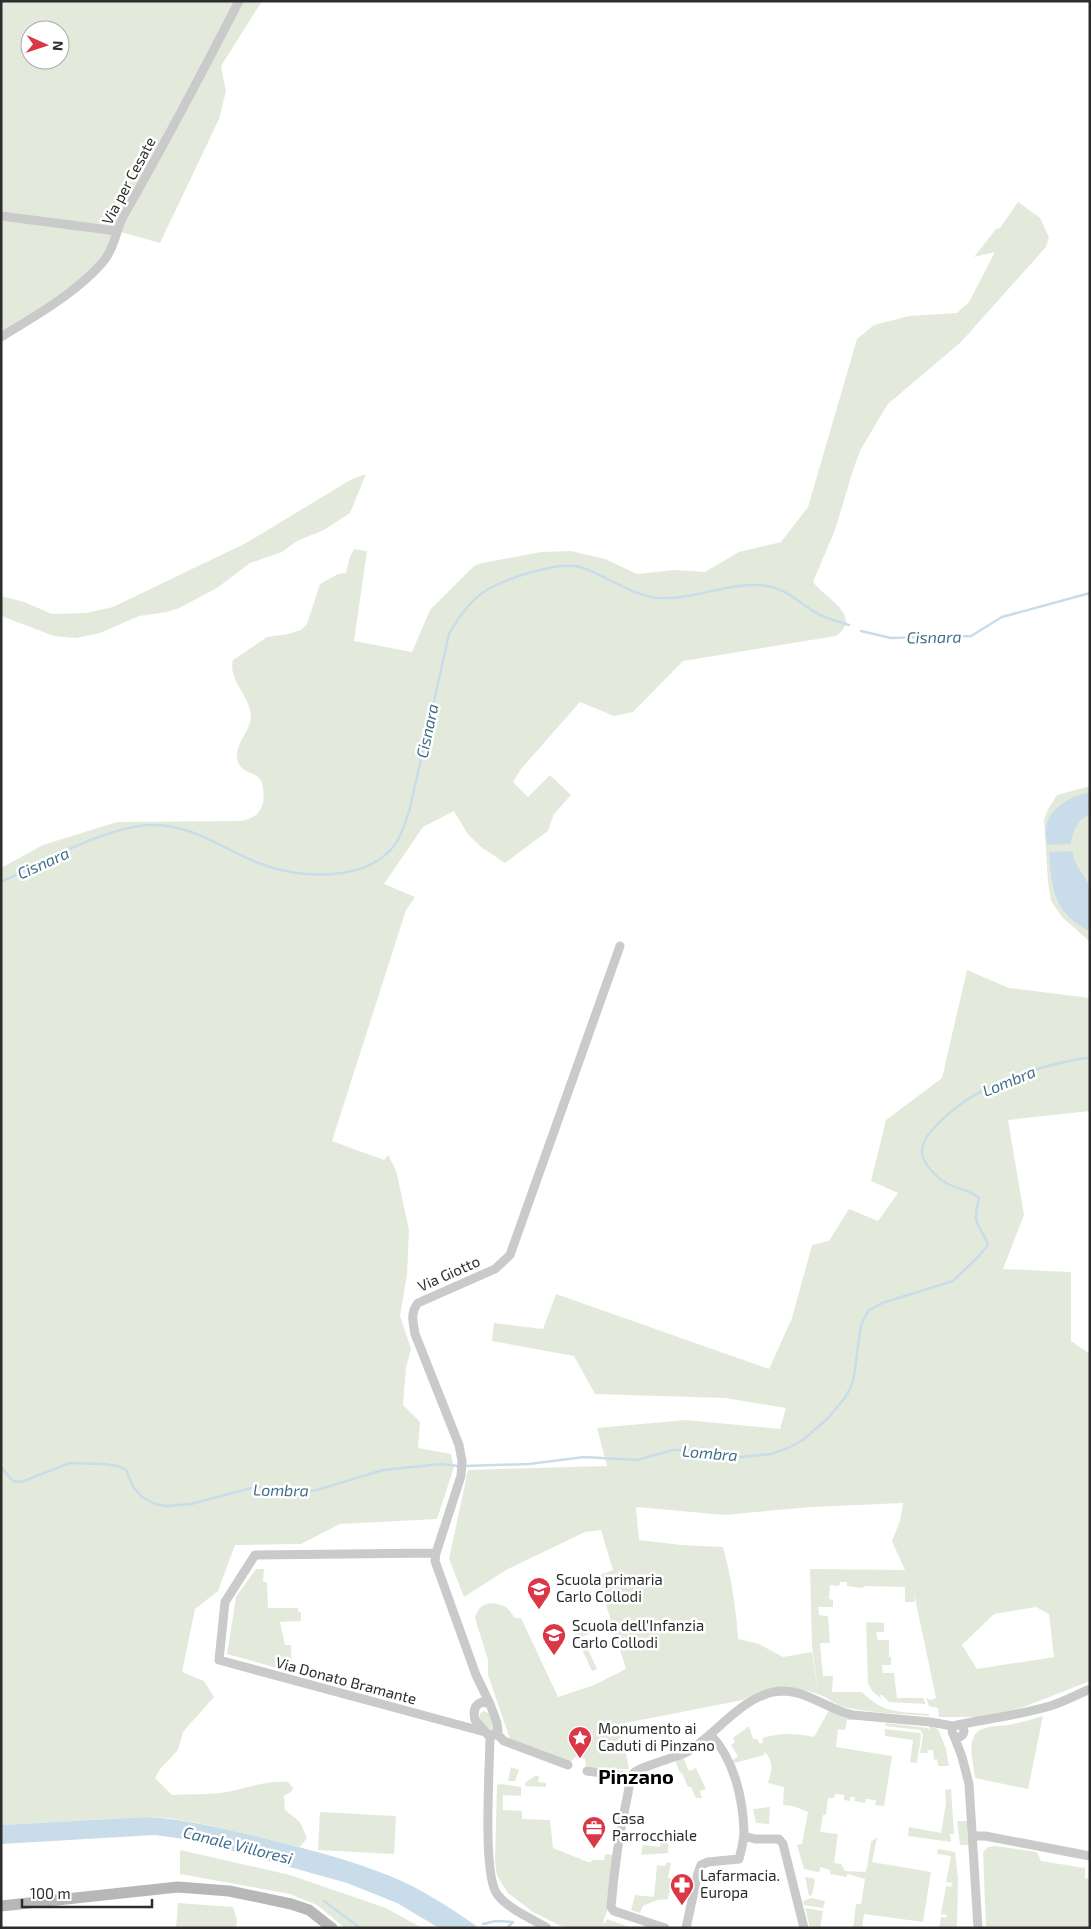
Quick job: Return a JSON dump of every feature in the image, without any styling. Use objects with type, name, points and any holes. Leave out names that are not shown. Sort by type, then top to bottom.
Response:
[{"type":"street","name":"Via per Cesate","points":[[1,337],[61,299],[103,262],[113,244],[117,231],[239,1]]},
{"type":"street","points":[[1,216],[117,231]]},
{"type":"street","name":"Via Giotto","points":[[547,1928],[506,1904],[493,1887],[488,1859],[490,1733],[498,1726],[490,1704],[483,1693],[435,1561],[436,1552],[461,1476],[462,1461],[459,1445],[415,1334],[412,1310],[418,1303],[495,1269],[510,1255],[620,946]]},
{"type":"street","name":"Via Donato Bramante","points":[[436,1552],[255,1555],[225,1602],[219,1660],[490,1733]]},
{"type":"street","points":[[957,1731],[973,1721],[1041,1708],[1090,1689]]},
{"type":"street","points":[[665,1928],[614,1911],[611,1907],[620,1824],[632,1777],[637,1770],[665,1761],[687,1751],[753,1701],[764,1695],[780,1692],[808,1696],[843,1713],[930,1722],[957,1731]]},
{"type":"street","points":[[466,1728],[473,1724],[475,1720],[475,1708],[480,1703],[483,1693]]},
{"type":"street","points":[[480,1703],[490,1704]]},
{"type":"street","points":[[475,1720],[490,1733],[504,1741],[568,1764]]},
{"type":"street","points":[[957,1731],[968,1784],[978,1928]]},
{"type":"street","points":[[686,1928],[698,1873],[702,1865],[705,1862],[739,1859],[744,1836],[738,1786],[724,1754],[710,1734]]},
{"type":"street","points":[[587,1770],[632,1777]]},
{"type":"street","points":[[744,1836],[755,1839],[779,1839],[784,1844],[804,1928]]},
{"type":"street","points":[[973,1836],[985,1836],[1090,1856]]},
{"type":"street","points":[[973,1846],[986,1839],[997,1839]]},
{"type":"street","points":[[1,1906],[178,1887],[241,1893],[291,1904],[309,1910],[332,1928]]},
{"type":"green space","points":[[1,1],[262,1],[221,66],[226,91],[219,119],[160,243],[117,231],[110,247],[99,263],[85,277],[51,304],[1,337]]},
{"type":"green space","points":[[1018,202],[1040,218],[1049,237],[1046,247],[961,342],[888,404],[861,449],[835,530],[813,582],[844,614],[846,621],[844,629],[836,636],[683,661],[633,712],[614,716],[580,702],[521,769],[513,782],[528,797],[550,775],[571,795],[554,814],[548,831],[505,863],[481,847],[467,833],[454,811],[423,827],[384,884],[415,897],[406,910],[332,1141],[384,1160],[388,1155],[396,1170],[409,1230],[407,1275],[400,1316],[411,1349],[406,1368],[403,1405],[420,1422],[418,1448],[451,1454],[454,1467],[437,1519],[340,1524],[301,1544],[235,1545],[218,1591],[195,1609],[182,1672],[204,1681],[214,1697],[183,1732],[178,1750],[160,1769],[155,1778],[172,1795],[220,1793],[265,1783],[288,1782],[293,1788],[292,1791],[284,1796],[285,1810],[300,1822],[307,1838],[300,1847],[209,1825],[168,1818],[146,1817],[1,1825],[1,868],[43,845],[117,822],[240,821],[252,818],[262,806],[263,786],[259,778],[244,770],[238,762],[237,751],[250,722],[251,714],[246,699],[234,676],[233,660],[267,637],[301,630],[307,624],[320,584],[338,574],[346,573],[354,549],[367,551],[354,641],[412,652],[430,610],[474,566],[482,563],[541,552],[571,551],[605,559],[637,574],[675,570],[705,572],[739,552],[781,542],[808,507],[857,339],[874,325],[909,316],[957,313],[969,302],[995,252],[974,257],[996,229],[1000,228]]},
{"type":"green space","points":[[366,474],[350,513],[324,530],[297,541],[282,552],[250,563],[217,588],[179,608],[167,612],[139,616],[100,633],[76,638],[54,636],[1,616],[1,596],[24,602],[52,614],[86,613],[113,607],[246,543],[352,479]]},
{"type":"green space","points":[[1090,786],[1090,942],[1062,917],[1051,901],[1044,820],[1048,809],[1057,795]]},
{"type":"green space","points":[[967,970],[1009,988],[1090,998],[1090,1111],[1008,1120],[1024,1215],[1003,1269],[1071,1272],[1071,1341],[1090,1354],[1090,1681],[1021,1708],[979,1717],[939,1717],[938,1708],[929,1706],[926,1698],[931,1700],[936,1698],[914,1593],[915,1602],[905,1602],[905,1587],[864,1586],[863,1588],[847,1586],[847,1582],[840,1582],[839,1586],[830,1585],[829,1599],[833,1600],[833,1607],[818,1607],[819,1615],[828,1616],[830,1643],[820,1643],[823,1676],[833,1676],[832,1692],[862,1692],[878,1705],[885,1708],[901,1712],[929,1714],[929,1716],[855,1709],[841,1706],[823,1696],[800,1689],[772,1689],[762,1691],[743,1700],[620,1724],[629,1769],[586,1766],[585,1759],[577,1756],[570,1762],[510,1739],[488,1675],[488,1660],[475,1618],[479,1609],[490,1603],[499,1604],[510,1611],[515,1618],[521,1618],[558,1697],[594,1685],[626,1669],[597,1576],[613,1570],[601,1530],[585,1532],[506,1570],[464,1597],[449,1559],[468,1470],[607,1466],[597,1428],[686,1420],[780,1429],[786,1408],[725,1398],[595,1394],[574,1356],[492,1341],[494,1323],[543,1329],[556,1294],[769,1369],[792,1318],[812,1245],[829,1241],[849,1209],[878,1221],[898,1193],[871,1181],[886,1120],[942,1078]],"holes":[[[903,1503],[900,1521],[892,1541],[905,1570],[810,1569],[812,1646],[818,1692],[812,1652],[783,1657],[759,1644],[738,1639],[733,1592],[723,1547],[639,1540],[636,1507],[725,1515],[811,1507]],[[1036,1607],[1049,1614],[1054,1657],[977,1669],[962,1645],[994,1614]]]},
{"type":"green space","points":[[256,1569],[264,1569],[263,1582],[267,1582],[268,1608],[298,1608],[298,1612],[301,1612],[301,1621],[280,1622],[285,1645],[291,1645],[292,1672],[227,1654],[236,1597]]},
{"type":"green space","points":[[605,1620],[607,1625],[582,1637],[597,1669],[592,1671],[575,1634]]},
{"type":"green space","points":[[866,1622],[884,1623],[884,1632],[876,1632],[878,1640],[889,1640],[891,1665],[882,1665],[883,1673],[894,1673],[897,1698],[923,1698],[926,1704],[889,1702],[882,1695],[880,1695],[882,1699],[873,1692],[868,1683]]},
{"type":"green space","points":[[829,1710],[850,1717],[852,1720],[847,1720],[845,1730],[838,1729],[836,1747],[892,1756],[884,1806],[875,1805],[876,1800],[866,1799],[865,1803],[854,1801],[855,1797],[850,1797],[850,1801],[844,1800],[844,1795],[835,1794],[834,1798],[828,1798],[826,1815],[823,1815],[820,1832],[838,1834],[834,1863],[841,1864],[845,1871],[865,1872],[871,1842],[877,1837],[872,1862],[931,1872],[923,1922],[864,1914],[862,1928],[853,1928],[856,1904],[861,1904],[865,1879],[847,1874],[847,1877],[830,1874],[830,1870],[820,1867],[820,1871],[817,1872],[804,1869],[797,1845],[802,1844],[808,1812],[793,1806],[783,1805],[784,1787],[768,1783],[771,1766],[765,1752],[764,1755],[735,1763],[732,1761],[738,1756],[731,1745],[735,1742],[733,1738],[749,1726],[753,1739],[757,1739],[760,1744],[763,1742],[762,1738],[782,1734],[814,1737]]},
{"type":"green space","points":[[483,1711],[489,1713],[495,1729],[490,1732],[479,1718]]},
{"type":"green space","points":[[1043,1716],[1028,1789],[975,1778],[971,1746],[977,1732],[981,1729],[1013,1724]]},
{"type":"green space","points":[[886,1723],[928,1728],[930,1730],[929,1726],[938,1729],[946,1749],[949,1766],[938,1766],[937,1759],[934,1760],[933,1750],[928,1750],[927,1753],[920,1753],[923,1735],[920,1730],[885,1726]]},
{"type":"green space","points":[[885,1729],[920,1733],[917,1763],[910,1762],[913,1740],[885,1736]]},
{"type":"green space","points":[[683,1757],[689,1771],[696,1768],[706,1789],[700,1791],[702,1798],[696,1798],[691,1787],[688,1787],[682,1773],[680,1773],[675,1760]]},
{"type":"green space","points":[[511,1767],[519,1770],[515,1781],[508,1781]]},
{"type":"green space","points":[[536,1775],[539,1777],[538,1782],[546,1783],[546,1787],[525,1786],[525,1783]]},
{"type":"green space","points":[[497,1785],[521,1787],[521,1796],[503,1795],[503,1810],[522,1811],[522,1819],[550,1820],[553,1848],[588,1862],[604,1860],[605,1854],[613,1855],[607,1911],[603,1923],[607,1919],[632,1928],[565,1928],[533,1912],[508,1893],[497,1876],[495,1861]]},
{"type":"green space","points":[[951,1789],[954,1834],[950,1834],[951,1842],[908,1836],[909,1827],[941,1833],[946,1803],[945,1790]]},
{"type":"green space","points":[[770,1807],[769,1824],[756,1823],[753,1809]]},
{"type":"green space","points":[[320,1812],[396,1816],[394,1854],[318,1850]]},
{"type":"green space","points":[[957,1821],[967,1821],[968,1845],[960,1845]]},
{"type":"green space","points":[[663,1832],[669,1833],[668,1853],[641,1855],[643,1845],[660,1847]]},
{"type":"green space","points":[[996,1846],[1037,1852],[1041,1861],[1085,1868],[1085,1878],[1090,1879],[1090,1928],[986,1928],[983,1852],[988,1847]]},
{"type":"green space","points":[[938,1849],[955,1852],[958,1878],[957,1928],[939,1928],[941,1917],[946,1918],[947,1915],[941,1914],[946,1886],[951,1887],[952,1883],[946,1882],[951,1856],[937,1854]]},
{"type":"green space","points":[[180,1850],[290,1875],[386,1908],[422,1928],[345,1928],[317,1905],[290,1894],[180,1874]]},
{"type":"green space","points":[[667,1862],[671,1863],[668,1878],[672,1879],[668,1899],[657,1900],[643,1906],[640,1913],[631,1910],[635,1895],[654,1897],[657,1865],[665,1866]]},
{"type":"green space","points":[[805,1877],[815,1880],[812,1895],[809,1896]]},
{"type":"green space","points":[[811,1898],[825,1901],[823,1908],[804,1905],[803,1901]]},
{"type":"green space","points":[[178,1903],[233,1907],[237,1920],[236,1928],[176,1928]]},
{"type":"green space","points":[[805,1908],[823,1911],[820,1928],[810,1928]]},
{"type":"water","points":[[1090,792],[1090,815],[1082,819],[1076,826],[1071,844],[1047,845],[1046,829],[1051,815],[1068,800]]},
{"type":"water","points":[[1072,851],[1075,862],[1090,886],[1090,932],[1068,916],[1062,908],[1057,899],[1051,878],[1049,852]]},
{"type":"water","name":"Canale Villoresi","points":[[146,1817],[217,1827],[358,1864],[390,1876],[425,1893],[479,1928],[439,1928],[397,1903],[347,1883],[197,1841],[155,1835],[1,1844],[1,1825]]},
{"type":"waterway","name":"Cisnara","points":[[1,882],[93,839],[131,827],[149,825],[163,825],[191,832],[256,862],[291,872],[331,874],[350,872],[368,866],[384,856],[401,835],[410,808],[449,634],[462,614],[485,591],[523,575],[560,566],[580,567],[638,593],[658,598],[685,597],[740,586],[767,586],[788,594],[820,615],[849,625]]},
{"type":"waterway","name":"Cisnara","points":[[861,631],[891,638],[971,636],[1002,617],[1090,593]]},
{"type":"waterway","name":"Lombra","points":[[464,1466],[529,1464],[584,1457],[637,1460],[673,1450],[703,1450],[727,1456],[741,1457],[771,1454],[803,1440],[828,1418],[844,1399],[851,1387],[861,1325],[868,1311],[882,1303],[953,1281],[988,1245],[976,1219],[979,1198],[972,1193],[945,1182],[934,1174],[924,1160],[922,1147],[930,1132],[960,1105],[991,1086],[1042,1067],[1090,1058]]},
{"type":"waterway","name":"Lombra","points":[[1,1467],[13,1481],[21,1482],[70,1463],[118,1466],[126,1470],[133,1487],[142,1497],[155,1504],[166,1506],[191,1504],[255,1487],[293,1492],[317,1490],[383,1470],[441,1464],[458,1466]]},
{"type":"waterway","points":[[324,1901],[360,1928]]},
{"type":"waterway","points":[[483,1924],[496,1921],[513,1922]]},
{"type":"waterway","points":[[507,1928],[513,1922]]},
{"type":"place","name":"Scuola primaria Carlo Collodi","points":[[539,1610]]},
{"type":"place","name":"Scuola dell'Infanzia Carlo Collodi","points":[[554,1656]]},
{"type":"place","name":"Monumento ai Caduti di Pinzano","points":[[580,1759]]},
{"type":"place","name":"Casa Parrocchiale","points":[[594,1849]]},
{"type":"place","name":"Lafarmacia. Europa","points":[[682,1906]]},
{"type":"district","name":"Pinzano","points":[[636,1777]]}]
